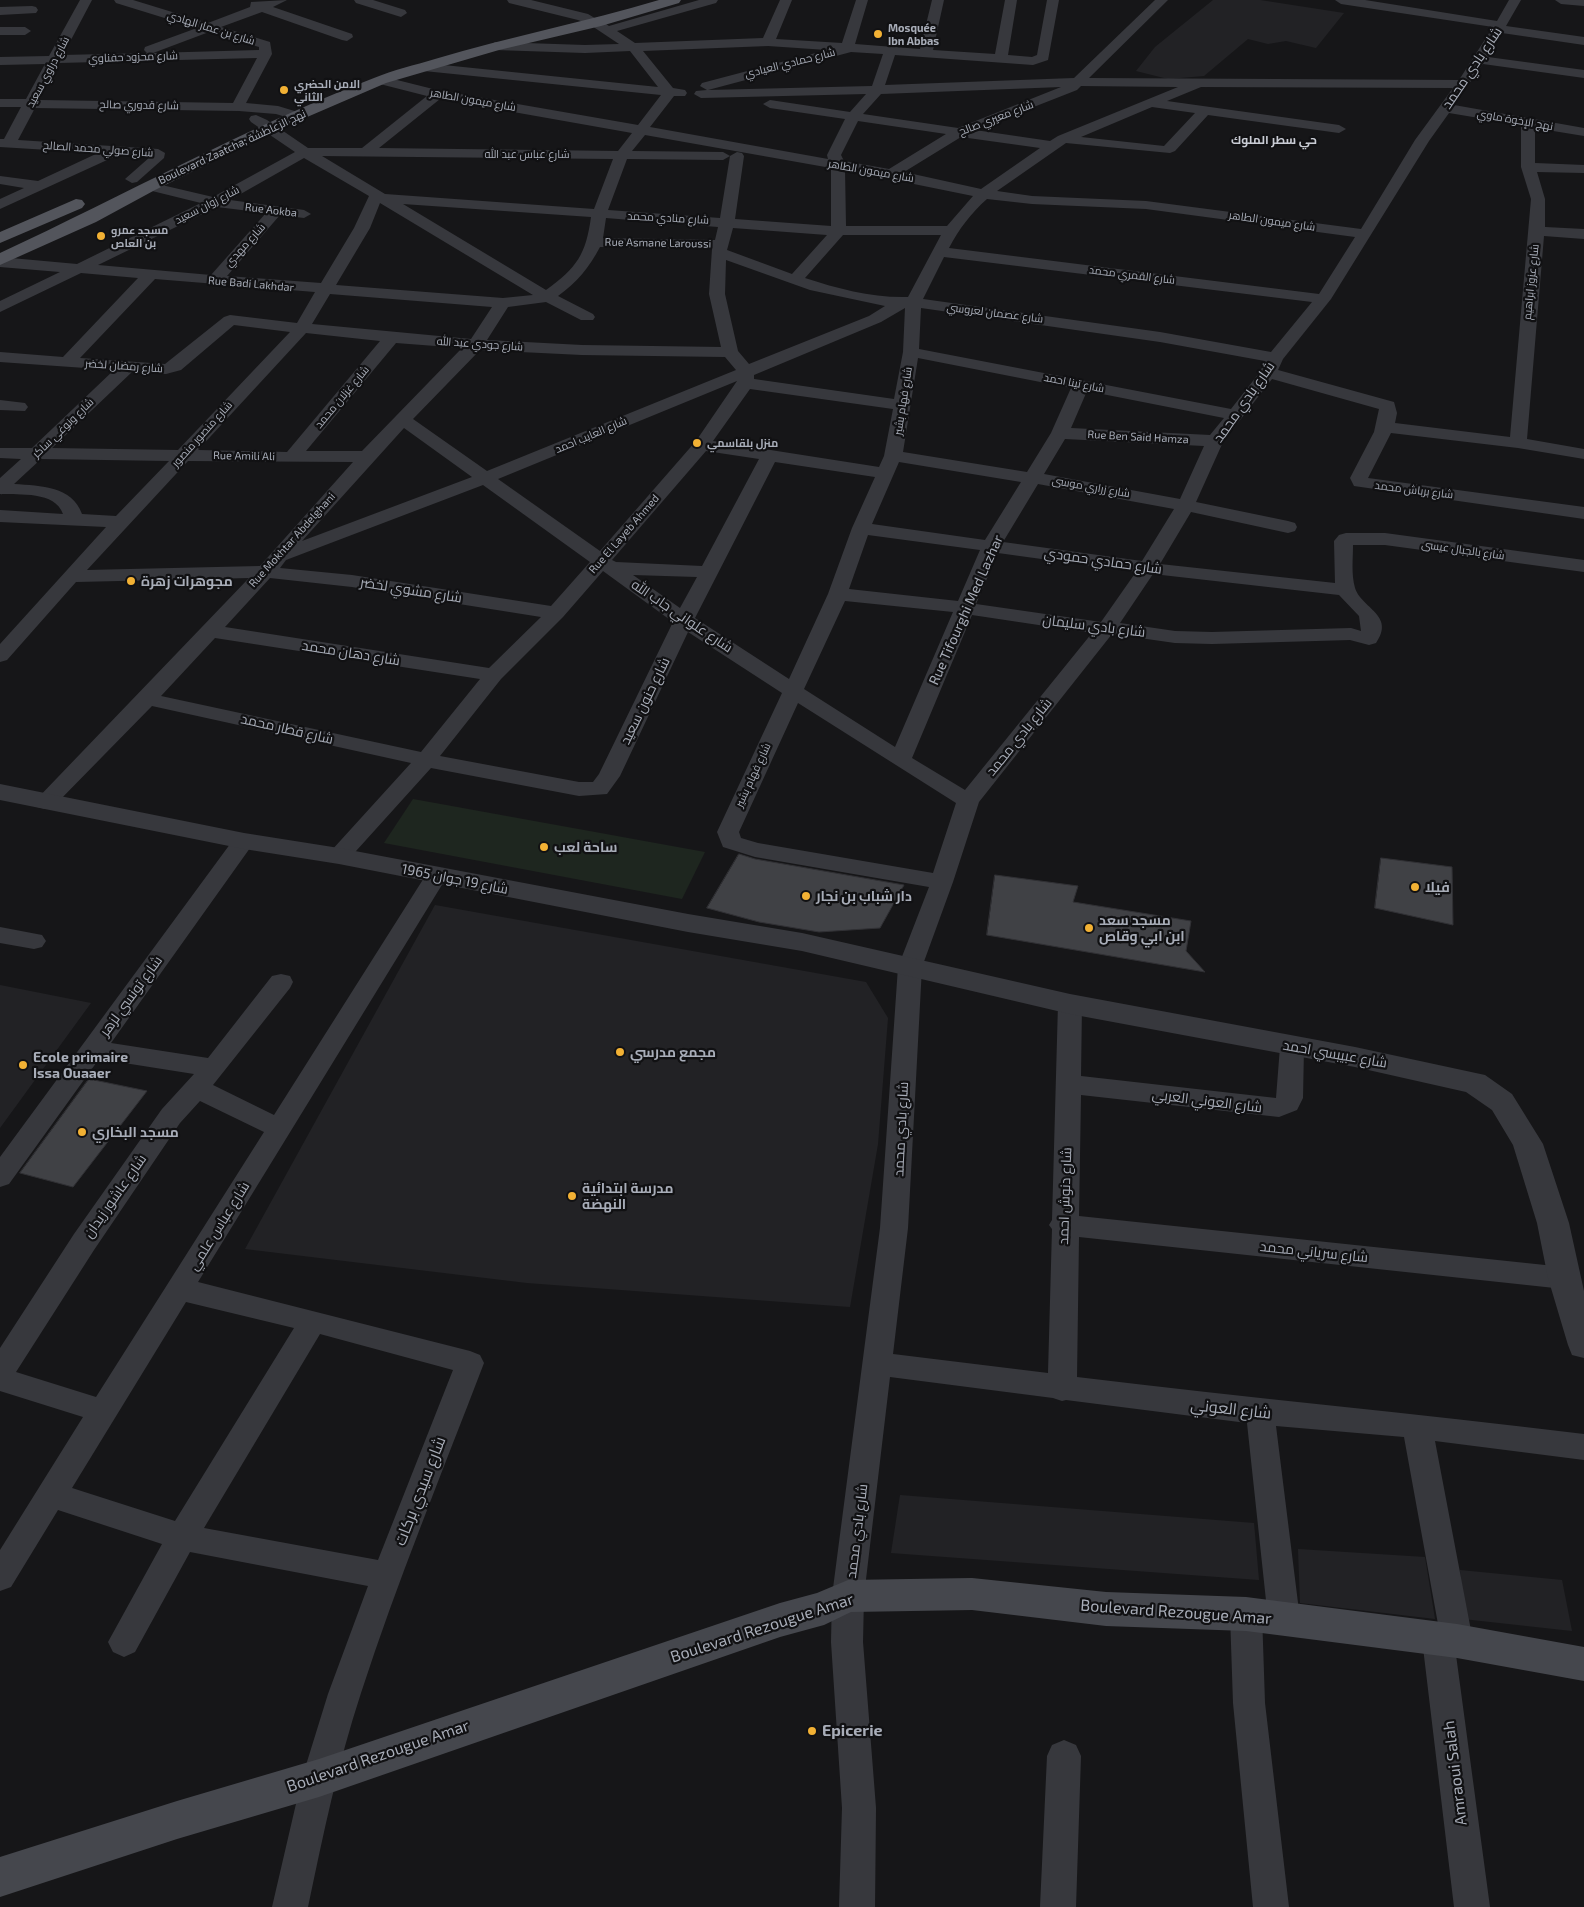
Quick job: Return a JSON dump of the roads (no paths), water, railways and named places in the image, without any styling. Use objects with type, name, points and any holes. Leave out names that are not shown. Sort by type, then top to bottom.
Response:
[{"type":"main road","name":"Boulevard Zaatcha; نهج الزعاطشة","points":[[114,187],[256,119],[357,79],[410,62],[596,23],[645,0]]},
{"type":"main road","name":"Boulevard Zaatcha; نهج الزعاطشة","points":[[0,261],[271,127],[381,80],[495,46],[596,23],[674,0]]},
{"type":"main road","points":[[0,238],[88,199]]},
{"type":"main road","name":"Boulevard Rezougue Amar","points":[[0,1877],[177,1820],[319,1778],[770,1623],[824,1608],[848,1596],[972,1594],[1106,1609],[1246,1614],[1448,1640],[1584,1664]]},
{"type":"street","name":"شارع دراوي سعيد","points":[[5,143],[56,59],[86,0]]},
{"type":"street","name":"شارع بن عمار الهادي","points":[[120,0],[264,44],[266,54],[240,100],[239,107]]},
{"type":"street","points":[[239,0],[347,37]]},
{"type":"street","points":[[131,57],[281,0]]},
{"type":"street","points":[[360,0],[401,13]]},
{"type":"street","points":[[514,0],[596,23],[634,48],[677,93]]},
{"type":"street","points":[[596,23],[712,0]]},
{"type":"street","points":[[768,42],[786,0]]},
{"type":"street","name":"شارع حمادي العيادي","points":[[677,93],[847,49],[862,0]]},
{"type":"street","points":[[926,54],[926,45],[938,0]]},
{"type":"street","points":[[1001,59],[1011,0]]},
{"type":"street","points":[[495,46],[585,49],[768,42],[1033,61],[1043,57],[1053,0]]},
{"type":"street","name":"شارع معيري صالح","points":[[891,174],[959,132],[1065,91],[1077,82],[1162,0]]},
{"type":"street","points":[[1341,0],[1584,41]]},
{"type":"street","name":"شارع بادي محمد","points":[[857,1907],[859,1808],[846,1642],[848,1596],[894,1228],[910,967],[942,882],[968,801],[1106,629],[1148,568],[1186,505],[1215,442],[1271,365],[1323,299],[1366,234],[1422,140],[1480,60],[1515,0]]},
{"type":"street","points":[[1561,0],[1584,2]]},
{"type":"street","points":[[0,11],[32,10]]},
{"type":"street","points":[[0,31],[25,31]]},
{"type":"street","points":[[796,279],[839,231],[838,165],[834,161],[836,147],[854,117],[877,90],[890,52]]},
{"type":"street","name":"شارع محزود حفناوي","points":[[0,61],[266,54]]},
{"type":"street","points":[[1480,60],[1584,74]]},
{"type":"street","points":[[424,67],[701,94],[877,90],[1077,82],[1464,84]]},
{"type":"street","name":"شارع ميمون الطاهر","points":[[381,80],[437,94],[642,130],[743,153],[891,174],[984,194],[1032,200],[1146,205],[1288,222],[1366,234]]},
{"type":"street","name":"شارع فهام بشير","points":[[942,882],[755,850],[731,842],[728,837],[731,823],[838,594],[861,528],[893,456],[903,405],[910,352],[907,303],[942,252],[951,230],[969,206],[1058,142],[1198,83]]},
{"type":"street","points":[[503,303],[545,298],[570,280],[589,256],[595,242],[599,214],[621,156],[642,130],[677,93]]},
{"type":"street","points":[[366,153],[437,94]]},
{"type":"street","points":[[701,94],[959,132],[1165,150],[1170,148],[1203,112]]},
{"type":"street","name":"شارع قدوري صالح","points":[[0,103],[239,107],[278,110],[296,116]]},
{"type":"street","points":[[1152,103],[1203,112],[1339,129]]},
{"type":"street","name":"نهج الإخوة ماوي","points":[[1446,108],[1584,132]]},
{"type":"street","name":"شارع منادي محمد","points":[[256,119],[271,127],[305,152],[512,274],[545,298],[587,317]]},
{"type":"street","name":"شارع عزوز ابراهيم","points":[[1518,443],[1537,231],[1538,199],[1528,167],[1528,123]]},
{"type":"street","name":"شارع صولي محمد الصالح","points":[[5,143],[155,152],[158,154],[132,180]]},
{"type":"street","points":[[0,205],[116,150]]},
{"type":"street","name":"شارع عباس عبد الله","points":[[305,152],[621,156],[743,153]]},
{"type":"street","name":"شارع زوان سعيد","points":[[0,307],[215,202],[305,152]]},
{"type":"street","points":[[743,153],[720,249],[717,272],[718,294],[730,352],[745,377],[903,405]]},
{"type":"street","points":[[1528,167],[1584,169]]},
{"type":"street","points":[[0,180],[40,186]]},
{"type":"street","name":"Rue Aokba","points":[[149,186],[215,202],[304,214]]},
{"type":"street","name":"شارع منادي محمد","points":[[381,196],[839,231],[951,230]]},
{"type":"street","name":"شارع منصور منصور","points":[[0,656],[71,576],[300,329],[326,290],[381,196]]},
{"type":"street","name":"شارع مهدي","points":[[221,281],[276,211]]},
{"type":"street","points":[[1537,231],[1584,234]]},
{"type":"street","name":"Rue Asmane Laroussi","points":[[595,242],[720,249]]},
{"type":"street","name":"شارع عصمان لعروسي","points":[[720,249],[796,279],[869,300],[907,303],[1124,331],[1271,365]]},
{"type":"street","name":"شارع القمري محمد","points":[[942,252],[1323,299]]},
{"type":"street","name":"Rue Badi Lakhdar","points":[[0,261],[150,276],[503,303]]},
{"type":"street","points":[[67,362],[150,276]]},
{"type":"street","points":[[221,281],[233,300],[238,321]]},
{"type":"street","name":"Rue Mokhtar Abdelghani","points":[[45,802],[147,699],[271,565],[367,456],[476,344],[503,303]]},
{"type":"street","name":"شارع العايب احمد","points":[[271,565],[486,478],[745,377],[907,303]]},
{"type":"street","name":"شارع جودي عبد الله","points":[[238,321],[300,329],[476,344],[581,350],[730,352]]},
{"type":"street","name":"شارع رمضان لخضر","points":[[0,357],[156,370],[175,366],[238,321]]},
{"type":"street","name":"شارع غزلان محمد","points":[[292,457],[392,337]]},
{"type":"street","name":"شارع تينا احمد","points":[[910,352],[1236,415]]},
{"type":"street","name":"شارع برباش محمد","points":[[1271,365],[1388,406],[1389,411],[1384,427],[1359,478],[1360,482],[1584,513]]},
{"type":"street","name":"شارع ونوغي ساكر","points":[[0,488],[126,368]]},
{"type":"street","name":"Rue El Layeb Ahmed","points":[[339,856],[426,760],[494,675],[606,564],[702,445],[745,377]]},
{"type":"street","name":"Rue Tifourghi Med Lazhar","points":[[900,760],[991,546],[1060,433],[1081,385]]},
{"type":"street","points":[[0,405],[19,407]]},
{"type":"street","name":"شارع علواني جاب الله","points":[[403,420],[684,620],[900,760],[968,801]]},
{"type":"street","points":[[1384,427],[1518,443],[1584,454]]},
{"type":"street","name":"Rue Ben Said Hamza","points":[[1060,433],[1215,442]]},
{"type":"street","points":[[702,445],[884,473]]},
{"type":"street","name":"Rue Amili Ali","points":[[0,452],[292,457],[367,456]]},
{"type":"street","name":"شارع حنون سعيد","points":[[426,760],[579,789],[599,789],[609,776],[684,620],[769,456]]},
{"type":"street","name":"شارع زراري موسى","points":[[893,456],[1033,477],[1186,505],[1288,527]]},
{"type":"street","points":[[0,488],[51,494],[62,498],[69,505],[74,519]]},
{"type":"street","points":[[0,516],[121,522]]},
{"type":"street","name":"شارع حمادي حمودي","points":[[861,528],[1148,568],[1346,590]]},
{"type":"street","name":"شارع بالجبال عيسى","points":[[1346,590],[1343,541],[1350,538],[1385,539],[1584,566]]},
{"type":"street","points":[[606,564],[709,572]]},
{"type":"street","points":[[71,576],[271,565]]},
{"type":"street","name":"شارع مشوي لخضر","points":[[271,565],[556,613]]},
{"type":"street","name":"شارع بادي سليمان","points":[[838,594],[966,608],[1106,629],[1115,628],[1175,637],[1212,638],[1351,634],[1369,639],[1373,626],[1369,616],[1346,590]]},
{"type":"street","name":"شارع دهان محمد","points":[[208,631],[494,675]]},
{"type":"street","name":"شارع قطار محمد","points":[[147,699],[426,760]]},
{"type":"street","name":"شارع 19 جوان 1965","points":[[0,792],[244,841],[339,856],[688,923],[802,942],[910,967]]},
{"type":"street","name":"شارع تونسي لزهر","points":[[0,1177],[244,841]]},
{"type":"street","name":"شارع عباس علمي","points":[[0,1577],[53,1495],[102,1411],[437,875]]},
{"type":"street","points":[[0,935],[34,941]]},
{"type":"street","name":"شارع عبيبسي احمد","points":[[910,967],[1070,1004],[1292,1047],[1356,1057],[1447,1075],[1475,1083],[1497,1097],[1528,1144],[1553,1223],[1564,1278],[1584,1344]]},
{"type":"street","name":"شارع عاشور زيدان","points":[[0,1372],[84,1242],[171,1116],[214,1068],[280,982]]},
{"type":"street","name":"شارع دنوش احمد","points":[[1062,1389],[1063,1225],[1069,1084],[1070,1004]]},
{"type":"street","name":"شارع العوني العربي","points":[[1069,1084],[1279,1108],[1288,1103],[1290,1098],[1292,1047]]},
{"type":"street","points":[[93,1050],[214,1068]]},
{"type":"street","points":[[196,1088],[279,1128]]},
{"type":"street","name":"شارع سرياني محمد","points":[[1063,1225],[1564,1278]]},
{"type":"street","name":"شارع سيدي بركات","points":[[180,1289],[313,1321],[470,1363],[387,1576],[344,1694],[319,1778],[290,1907]]},
{"type":"street","points":[[124,1642],[182,1537],[313,1321]]},
{"type":"street","name":"شارع العوني","points":[[878,1364],[1062,1389],[1260,1412],[1417,1426],[1584,1447]]},
{"type":"street","points":[[0,1379],[102,1411]]},
{"type":"street","points":[[1260,1412],[1284,1619]]},
{"type":"street","name":"Amraoui Salah","points":[[1417,1426],[1448,1640],[1472,1907]]},
{"type":"street","points":[[53,1495],[182,1537],[387,1576]]},
{"type":"street","points":[[1246,1614],[1249,1703],[1271,1907]]},
{"type":"street","points":[[1058,1907],[1064,1756]]},
{"type":"place","name":"Mosquée Ibn Abbas","points":[[878,34]]},
{"type":"place","name":"الامن الحضري الثاني","points":[[284,90]]},
{"type":"place","name":"مسجد عمرو بن العاص","points":[[101,236]]},
{"type":"place","name":"منزل بلقاسمي","points":[[697,443]]},
{"type":"place","name":"مجوهرات زهرة","points":[[131,581]]},
{"type":"place","name":"ساحة لعب","points":[[544,847]]},
{"type":"place","name":"فيلا","points":[[1415,887]]},
{"type":"place","name":"دار شباب بن نجار","points":[[806,896]]},
{"type":"place","name":"مسجد سعد ابن ابي وقاص","points":[[1089,928]]},
{"type":"place","name":"مجمع مدرسي","points":[[620,1052]]},
{"type":"place","name":"Ecole primaire Issa Ouaaer","points":[[23,1065]]},
{"type":"place","name":"مسجد البخاري","points":[[82,1132]]},
{"type":"place","name":"مدرسة ابتدائية النهضة","points":[[572,1196]]},
{"type":"place","name":"Epicerie","points":[[812,1731]]},
{"type":"district","name":"حي سطر الملوك","points":[[1274,140]]}]
